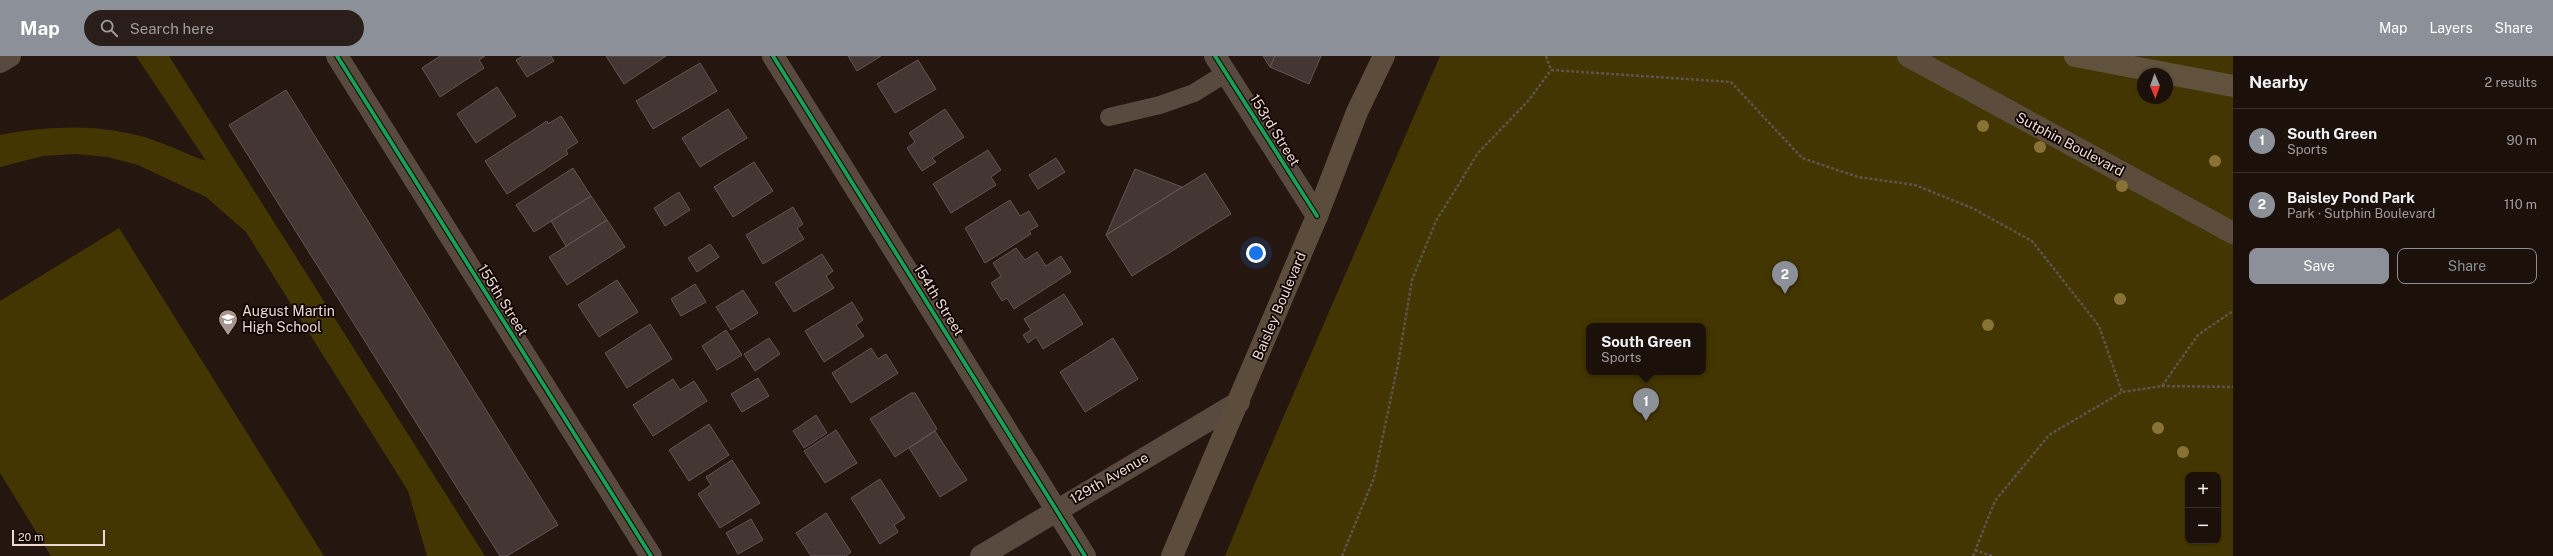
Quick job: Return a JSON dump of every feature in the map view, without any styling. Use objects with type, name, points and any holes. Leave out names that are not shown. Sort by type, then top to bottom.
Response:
[{"type":"main road","name":"Baisley Boulevard","points":[[1172,556],[1239,402],[1317,216],[1357,112],[1384,56]]},
{"type":"main road","name":"Sutphin Boulevard","points":[[1908,56],[2233,232]]},
{"type":"main road","points":[[2075,56],[2233,86]]},
{"type":"street","points":[[0,62],[10,56]]},
{"type":"street","name":"155th Street","points":[[337,56],[651,556]]},
{"type":"street","name":"154th Street","points":[[773,56],[1085,556]]},
{"type":"street","name":"153rd Street","points":[[1220,64],[1317,216]]},
{"type":"street","name":"129th Avenue","points":[[981,556],[1057,509],[1239,402]]},
{"type":"lane","points":[[1109,117],[1160,105],[1194,93],[1220,64]]},
{"type":"path","points":[[1546,56],[1551,70]]},
{"type":"path","points":[[1551,70],[1731,82],[1802,158],[1858,177],[1915,185],[1972,208],[2032,241],[2099,326],[2122,392]]},
{"type":"path","points":[[1342,556],[1374,478],[1398,364],[1412,280],[1436,221],[1478,153],[1529,100],[1551,70]]},
{"type":"path","points":[[2162,386],[2198,334],[2233,311]]},
{"type":"path","points":[[1973,556],[1995,501],[2049,435],[2122,392],[2162,386],[2233,387]]},
{"type":"path","points":[[1975,550],[1992,556]]},
{"type":"shaded area","points":[[136,56],[169,56],[485,556],[427,556],[408,491],[246,232],[206,197],[138,165],[107,157],[75,154],[43,156],[0,167],[0,135],[51,128],[86,128],[120,131],[155,140],[206,161]]},
{"type":"shaded area","points":[[1440,56],[2233,56],[2233,556],[1225,556],[1257,478]]},
{"type":"shaded area","points":[[119,228],[324,556],[51,556],[0,473],[0,301]]},
{"type":"building","points":[[440,56],[485,56],[479,60],[484,68],[440,97],[422,68]]},
{"type":"building","points":[[523,56],[551,56],[554,61],[527,77],[516,60]]},
{"type":"building","points":[[606,56],[666,56],[624,84]]},
{"type":"building","points":[[848,56],[881,56],[857,71]]},
{"type":"building","points":[[1263,56],[1275,56],[1270,67]]},
{"type":"building","points":[[1275,56],[1321,56],[1309,84],[1270,67]]},
{"type":"building","points":[[918,60],[936,89],[895,113],[877,84]]},
{"type":"building","points":[[700,63],[717,91],[653,129],[636,101]]},
{"type":"building","points":[[497,87],[516,116],[476,143],[457,114]]},
{"type":"building","points":[[286,90],[558,525],[507,556],[500,556],[229,125]]},
{"type":"building","points":[[728,109],[747,138],[700,167],[682,138]]},
{"type":"building","points":[[945,109],[964,137],[932,158],[936,162],[922,171],[907,148],[915,142],[909,133]]},
{"type":"building","points":[[561,116],[578,142],[566,150],[568,154],[507,194],[485,161],[547,121],[548,124]]},
{"type":"building","points":[[988,150],[1001,170],[991,177],[996,185],[951,213],[933,184]]},
{"type":"building","points":[[1056,158],[1065,172],[1038,189],[1029,175]]},
{"type":"building","points":[[754,162],[773,191],[733,217],[714,187]]},
{"type":"building","points":[[573,168],[591,196],[534,232],[516,205]]},
{"type":"building","points":[[1135,169],[1182,187],[1106,235]]},
{"type":"building","points":[[1205,173],[1231,214],[1132,276],[1106,235]]},
{"type":"building","points":[[679,192],[690,210],[665,226],[654,208]]},
{"type":"building","points":[[591,196],[607,220],[566,246],[551,221]]},
{"type":"building","points":[[1010,200],[1020,216],[1029,211],[1038,226],[1029,231],[1031,234],[985,263],[965,228]]},
{"type":"building","points":[[793,207],[803,224],[797,228],[804,239],[763,264],[746,235]]},
{"type":"building","points":[[607,220],[625,247],[567,285],[549,257]]},
{"type":"building","points":[[710,244],[719,257],[697,272],[688,258]]},
{"type":"building","points":[[1016,248],[1025,260],[1037,252],[1046,266],[1061,256],[1071,272],[1014,309],[1007,298],[1002,301],[991,283],[1001,276],[993,263]]},
{"type":"building","points":[[822,254],[833,271],[826,276],[834,288],[794,312],[775,283]]},
{"type":"building","points":[[617,280],[638,312],[599,337],[578,305]]},
{"type":"building","points":[[695,284],[706,302],[681,316],[671,299]]},
{"type":"building","points":[[743,290],[758,313],[731,330],[716,307]]},
{"type":"building","points":[[1064,294],[1083,324],[1043,349],[1036,337],[1028,343],[1023,335],[1031,330],[1024,319]]},
{"type":"building","points":[[852,302],[863,320],[856,325],[864,336],[824,362],[805,331]]},
{"type":"building","points":[[650,324],[672,359],[627,388],[605,353]]},
{"type":"building","points":[[726,330],[742,355],[717,370],[702,346]]},
{"type":"building","points":[[769,338],[780,354],[755,371],[744,354]]},
{"type":"building","points":[[1113,338],[1138,379],[1085,412],[1060,372]]},
{"type":"building","points":[[871,348],[878,359],[886,354],[898,373],[851,403],[832,373]]},
{"type":"building","points":[[758,378],[769,396],[742,412],[731,394]]},
{"type":"building","points":[[673,379],[680,390],[694,381],[707,401],[653,436],[633,405]]},
{"type":"building","points":[[911,393],[915,393],[937,429],[895,457],[870,419]]},
{"type":"building","points":[[816,415],[827,433],[804,448],[793,431]]},
{"type":"building","points":[[709,424],[729,455],[689,481],[669,450]]},
{"type":"building","points":[[836,430],[857,463],[825,483],[804,451]]},
{"type":"building","points":[[935,431],[967,480],[940,497],[909,448]]},
{"type":"building","points":[[732,460],[760,503],[720,528],[698,494],[711,485],[706,477]]},
{"type":"building","points":[[880,479],[905,518],[894,525],[898,532],[880,544],[851,498]]},
{"type":"building","points":[[826,513],[851,552],[846,556],[811,556],[796,533]]},
{"type":"building","points":[[751,519],[763,540],[738,554],[726,533]]},
{"type":"cycle path","points":[[337,56],[651,556]]},
{"type":"cycle path","points":[[773,56],[1085,556]]},
{"type":"cycle path","points":[[1215,56],[1317,216]]},
{"type":"place","name":"Baisley Pond Park","points":[[1785,294]]},
{"type":"place","name":"August Martin High School","points":[[228,336]]},
{"type":"place","name":"South Green","points":[[1646,421]]}]
